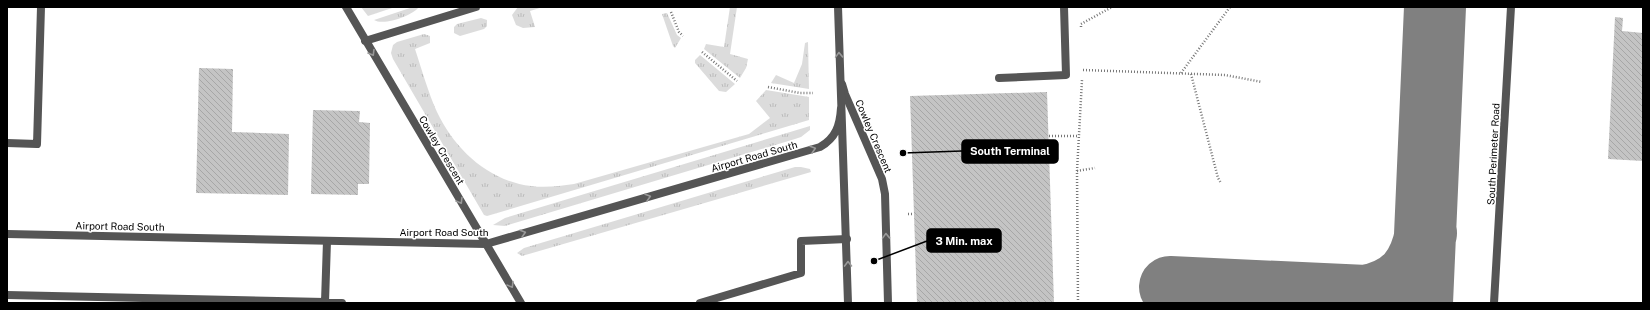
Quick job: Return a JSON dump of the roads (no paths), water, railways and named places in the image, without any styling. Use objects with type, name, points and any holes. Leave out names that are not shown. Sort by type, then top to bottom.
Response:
[{"type":"street","points":[[7,143],[37,144],[41,7]]},
{"type":"street","name":"Cowley Crescent","points":[[346,7],[521,303]]},
{"type":"street","points":[[365,41],[476,7]]},
{"type":"street","name":"Cowley Crescent","points":[[838,7],[848,303]]},
{"type":"street","points":[[999,78],[1066,75],[1064,7]]},
{"type":"street","name":"South Perimeter Road","points":[[1494,303],[1511,7]]},
{"type":"street","name":"Cowley Crescent","points":[[840,74],[845,94],[882,178],[885,194],[888,303]]},
{"type":"street","name":"Airport Road South","points":[[7,234],[486,244],[820,147],[830,140],[838,128],[841,108]]},
{"type":"street","points":[[700,303],[801,273],[800,241],[847,239]]},
{"type":"street","points":[[325,303],[327,241]]},
{"type":"street","points":[[7,295],[342,303]]},
{"type":"place","name":"South Terminal","points":[[903,153]]},
{"type":"place","name":"3 Min. max","points":[[874,261]]}]
